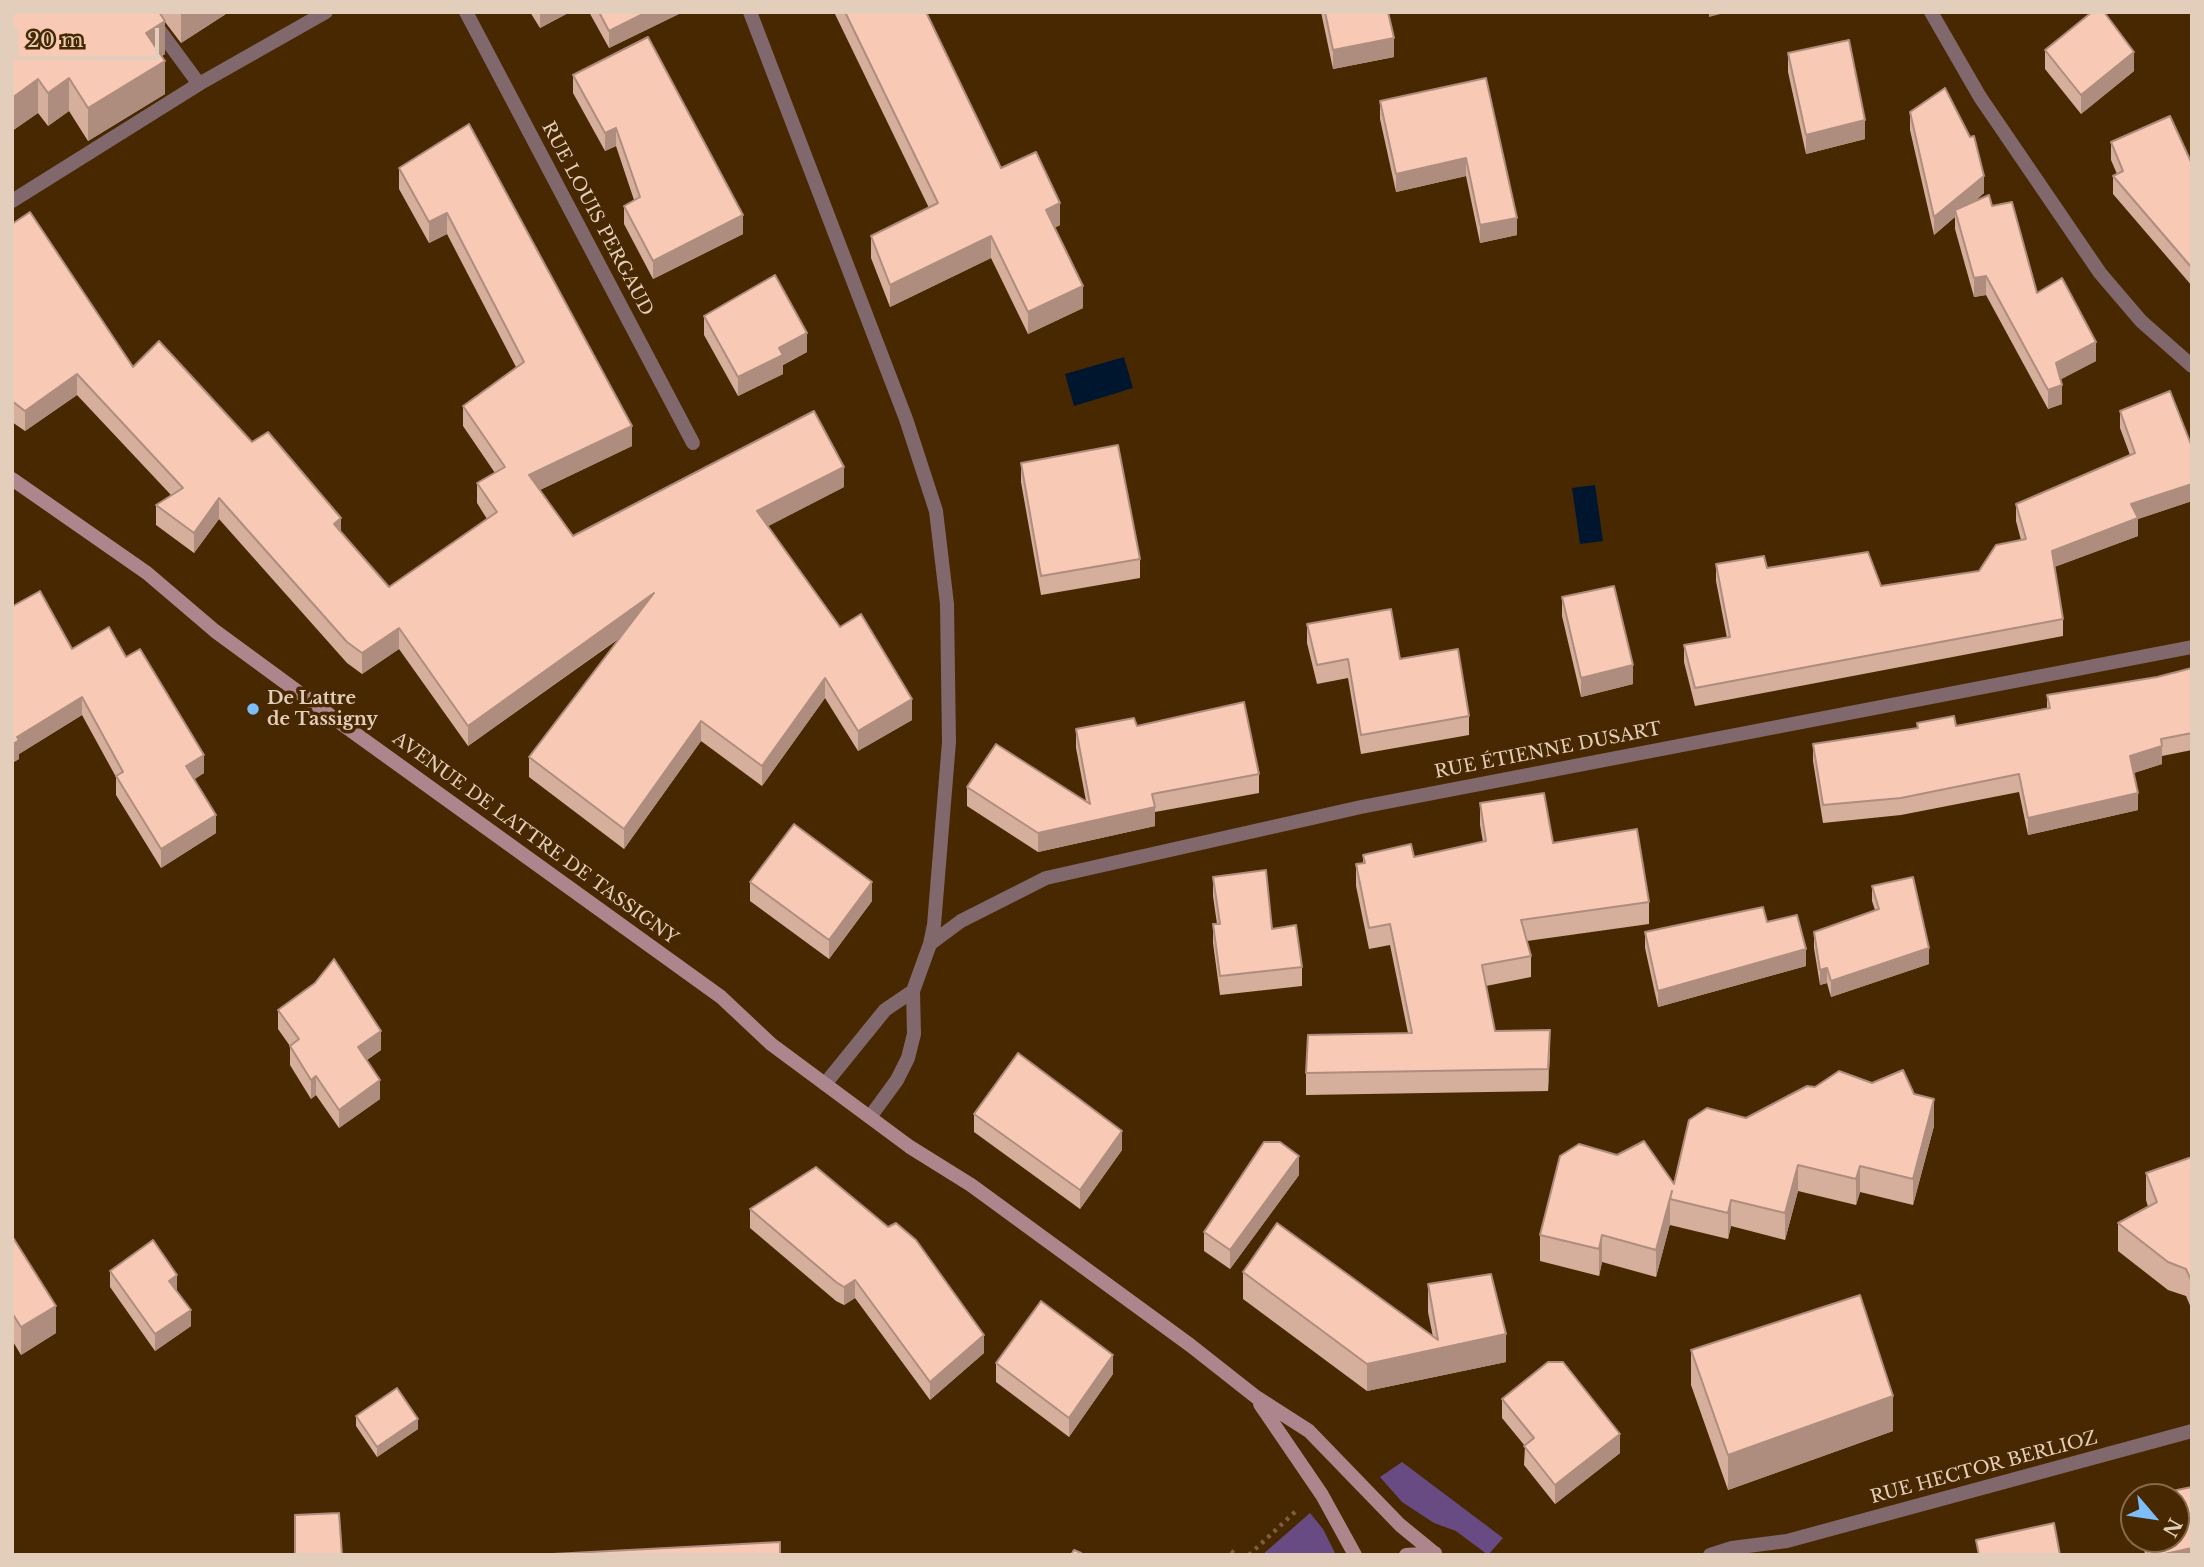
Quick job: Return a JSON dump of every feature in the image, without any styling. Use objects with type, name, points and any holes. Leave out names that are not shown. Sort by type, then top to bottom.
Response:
[{"type":"main road","name":"AVENUE DE LATTRE DE TASSIGNY","points":[[12,479],[147,573],[215,631],[721,997],[745,1022],[825,1084],[1035,1230],[1256,1397]]},
{"type":"main road","points":[[1256,1397],[1309,1431],[1400,1525],[1436,1554]]},
{"type":"main road","points":[[1256,1397],[1322,1495],[1355,1555]]},
{"type":"main road","points":[[1406,1555],[1436,1554]]},
{"type":"street","points":[[146,12],[199,84]]},
{"type":"street","points":[[12,201],[199,84],[326,12]]},
{"type":"street","name":"RUE LOUIS PERGAUD","points":[[466,12],[693,443]]},
{"type":"street","points":[[750,12],[906,419],[936,512],[947,604],[949,742],[930,944],[913,991],[914,1034],[908,1058],[897,1080],[870,1117]]},
{"type":"street","points":[[1931,12],[1980,97],[2100,273],[2141,321],[2192,366]]},
{"type":"street","name":"RUE ÉTIENNE DUSART","points":[[930,944],[961,920],[1046,878],[1361,807],[2192,647]]},
{"type":"street","points":[[825,1084],[885,1010],[913,991]]},
{"type":"street","name":"RUE HECTOR BERLIOZ","points":[[1710,1555],[1732,1548],[1787,1541],[2192,1431]]},
{"type":"street","name":"RUE HECTOR BERLIOZ","points":[[1768,1555],[1787,1541]]},
{"type":"path","points":[[1249,1555],[1299,1508]]},
{"type":"shaded area","points":[[1402,1462],[1503,1538],[1488,1555],[1456,1531],[1434,1523],[1402,1502],[1380,1477]]},
{"type":"shaded area","points":[[1310,1513],[1323,1529],[1336,1555],[1262,1555]]},
{"type":"water","points":[[1124,357],[1133,388],[1074,406],[1065,374]]},
{"type":"water","points":[[1595,485],[1603,541],[1580,544],[1572,488]]},
{"type":"building","points":[[12,12],[159,12],[165,21],[146,33],[165,61],[88,108],[69,78],[48,93],[38,79],[12,98]]},
{"type":"building","points":[[599,12],[647,12],[609,31]]},
{"type":"building","points":[[845,12],[926,12],[1001,168],[1036,152],[1060,203],[1046,210],[1083,286],[1028,312],[991,236],[890,285],[871,236],[938,203]]},
{"type":"building","points":[[1325,12],[1388,12],[1394,38],[1333,50]]},
{"type":"building","points":[[2092,12],[2104,12],[2134,52],[2081,95],[2045,50]]},
{"type":"building","points":[[648,37],[743,215],[653,261],[624,206],[640,197],[616,128],[605,133],[573,75]]},
{"type":"building","points":[[1849,40],[1865,120],[1806,135],[1788,53]]},
{"type":"building","points":[[1486,78],[1517,218],[1480,225],[1466,158],[1396,174],[1380,101]]},
{"type":"building","points":[[1945,88],[1970,137],[1974,136],[1984,176],[1934,217],[1910,112]]},
{"type":"building","points":[[2170,116],[2192,164],[2192,268],[2113,176],[2123,171],[2111,142]]},
{"type":"building","points":[[469,124],[632,426],[529,475],[573,536],[814,411],[844,467],[757,511],[840,627],[861,614],[912,699],[858,731],[825,678],[762,766],[701,721],[624,829],[529,757],[654,593],[468,726],[399,628],[362,653],[347,642],[219,498],[194,533],[156,505],[183,488],[77,374],[25,411],[12,401],[12,224],[30,212],[133,367],[159,341],[252,442],[268,432],[341,518],[334,524],[389,587],[497,512],[477,483],[505,467],[463,406],[524,362],[447,213],[429,222],[399,168]]},
{"type":"building","points":[[1989,195],[1992,206],[2012,202],[2037,293],[2062,278],[2096,342],[2056,363],[2062,385],[2048,390],[1986,276],[1974,278],[1955,210]]},
{"type":"building","points":[[775,275],[807,333],[779,348],[783,355],[738,377],[704,316]]},
{"type":"building","points":[[2170,391],[2192,447],[2192,484],[2131,504],[2138,518],[2052,551],[2063,619],[1695,688],[1684,645],[1730,637],[1716,564],[1764,556],[1767,568],[1868,552],[1881,586],[1979,571],[1996,545],[2026,539],[2016,504],[2135,453],[2120,411]]},
{"type":"building","points":[[1118,445],[1140,559],[1041,576],[1021,463]]},
{"type":"building","points":[[1614,586],[1633,665],[1581,678],[1562,597]]},
{"type":"building","points":[[40,591],[72,649],[109,627],[126,657],[140,649],[204,755],[186,766],[216,815],[161,849],[116,776],[123,772],[82,697],[17,737],[19,740],[12,745],[12,604],[13,606]]},
{"type":"building","points":[[1391,609],[1400,659],[1458,649],[1469,716],[1361,735],[1348,659],[1317,665],[1307,624]]},
{"type":"building","points":[[2192,668],[2192,733],[2161,739],[2162,746],[2130,756],[2138,793],[2028,818],[2019,774],[1901,798],[1823,805],[1813,744],[1918,728],[1917,723],[1954,716],[1956,726],[2050,708],[2047,695],[2157,677]]},
{"type":"building","points":[[1244,702],[1259,774],[1152,794],[1155,807],[1038,833],[967,787],[996,744],[1090,804],[1076,729],[1134,718],[1137,726]]},
{"type":"building","points":[[1544,793],[1553,843],[1637,829],[1649,902],[1521,920],[1531,956],[1482,965],[1495,1031],[1550,1030],[1548,1069],[1306,1073],[1308,1035],[1412,1033],[1390,924],[1369,928],[1356,864],[1365,863],[1363,855],[1411,844],[1414,857],[1486,841],[1480,803]]},
{"type":"building","points":[[794,824],[872,882],[829,940],[750,882]]},
{"type":"building","points":[[1266,870],[1272,929],[1296,925],[1302,967],[1220,976],[1213,924],[1220,924],[1213,877]]},
{"type":"building","points":[[1913,877],[1929,948],[1831,981],[1827,968],[1820,970],[1814,932],[1879,909],[1872,886]]},
{"type":"building","points":[[1763,907],[1767,922],[1797,915],[1806,949],[1658,991],[1645,932]]},
{"type":"building","points":[[334,959],[381,1031],[358,1047],[380,1080],[339,1110],[316,1076],[311,1080],[290,1046],[299,1039],[278,1010],[315,983]]},
{"type":"building","points":[[1018,1053],[1122,1131],[1080,1190],[974,1114]]},
{"type":"building","points":[[1903,1070],[1914,1094],[1934,1099],[1913,1179],[1860,1166],[1856,1179],[1798,1165],[1785,1213],[1731,1200],[1728,1213],[1670,1199],[1672,1191],[1656,1250],[1602,1235],[1599,1249],[1540,1235],[1560,1156],[1579,1144],[1617,1155],[1644,1141],[1674,1184],[1689,1120],[1707,1108],[1746,1118],[1807,1086],[1815,1087],[1839,1071],[1872,1083]]},
{"type":"building","points":[[1264,1142],[1280,1142],[1299,1156],[1230,1250],[1204,1232]]},
{"type":"building","points":[[2192,1157],[2192,1282],[2186,1269],[2168,1262],[2118,1223],[2157,1202],[2146,1173]]},
{"type":"building","points":[[816,1167],[888,1227],[896,1223],[916,1240],[984,1335],[930,1382],[855,1280],[844,1287],[836,1282],[750,1209]]},
{"type":"building","points":[[1277,1223],[1438,1340],[1428,1284],[1491,1274],[1506,1334],[1367,1364],[1243,1272]]},
{"type":"building","points":[[12,1236],[56,1306],[21,1327],[12,1313]]},
{"type":"building","points":[[153,1240],[177,1275],[169,1281],[191,1310],[155,1334],[110,1271]]},
{"type":"building","points":[[1860,1295],[1893,1396],[1728,1455],[1691,1350]]},
{"type":"building","points":[[1041,1301],[1113,1355],[1069,1418],[996,1363]]},
{"type":"building","points":[[1548,1362],[1563,1362],[1620,1434],[1555,1485],[1524,1446],[1534,1438],[1502,1399]]},
{"type":"building","points":[[397,1388],[418,1419],[377,1447],[356,1416]]},
{"type":"building","points":[[2190,1487],[2192,1487],[2190,1548]]},
{"type":"building","points":[[339,1513],[342,1555],[295,1555],[295,1515]]},
{"type":"building","points":[[2054,1523],[2060,1555],[1979,1555],[1976,1540]]},
{"type":"building","points":[[780,1542],[780,1555],[534,1555]]},
{"type":"building","points":[[1074,1550],[1081,1553],[1080,1555],[1071,1555]]},
{"type":"building","points":[[2148,1553],[2169,1553],[2160,1555]]},
{"type":"place","name":"De Lattre de Tassigny","points":[[253,709]]}]
